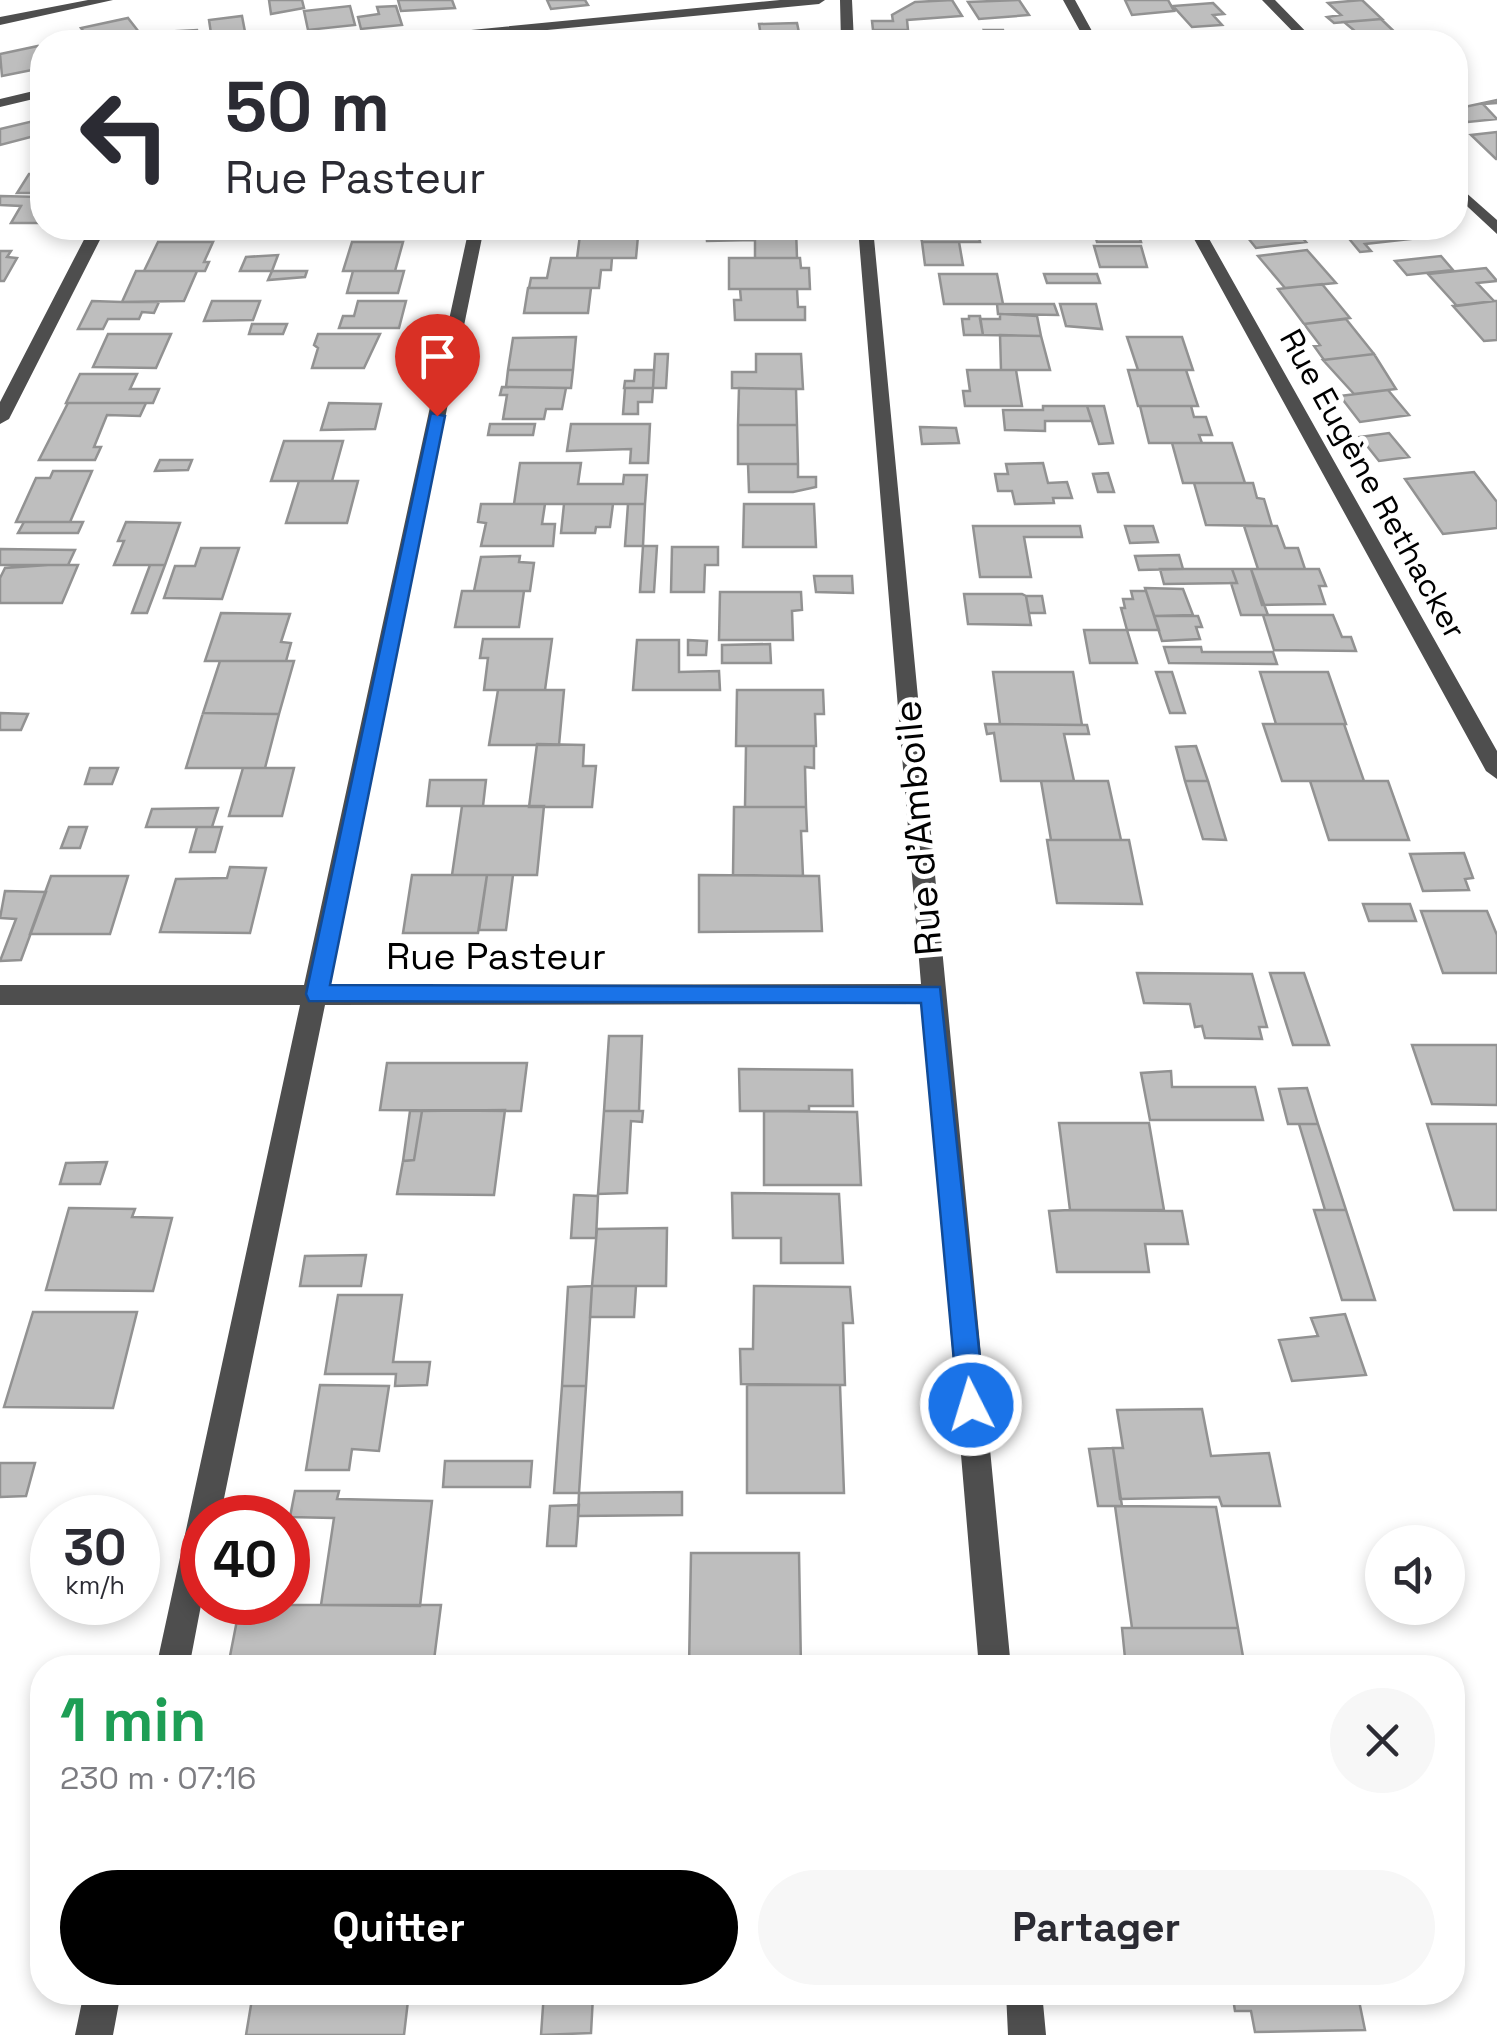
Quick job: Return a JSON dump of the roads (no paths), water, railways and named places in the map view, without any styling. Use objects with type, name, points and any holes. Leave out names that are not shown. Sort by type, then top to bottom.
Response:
[{"type":"street","points":[[0,21],[59,4],[106,0]]},
{"type":"street","points":[[565,30],[819,0]]},
{"type":"street","points":[[846,0],[847,30]]},
{"type":"street","points":[[1068,0],[1085,30]]},
{"type":"street","points":[[1268,0],[1298,30]]},
{"type":"street","points":[[0,103],[30,97]]},
{"type":"street","points":[[1468,200],[1497,229]]},
{"type":"street","points":[[0,419],[92,240]]},
{"type":"street","points":[[209,1495],[474,240]]},
{"type":"street","name":"Rue d'Amboile","points":[[867,240],[994,1655]]},
{"type":"street","name":"Rue Eugène Rethacker","points":[[1202,240],[1497,771]]},
{"type":"street","name":"Rue Pasteur","points":[[0,995],[932,994]]},
{"type":"street","points":[[175,1655],[181,1625]]},
{"type":"street","points":[[94,2035],[100,2005]]},
{"type":"street","points":[[1025,2005],[1028,2035]]}]
